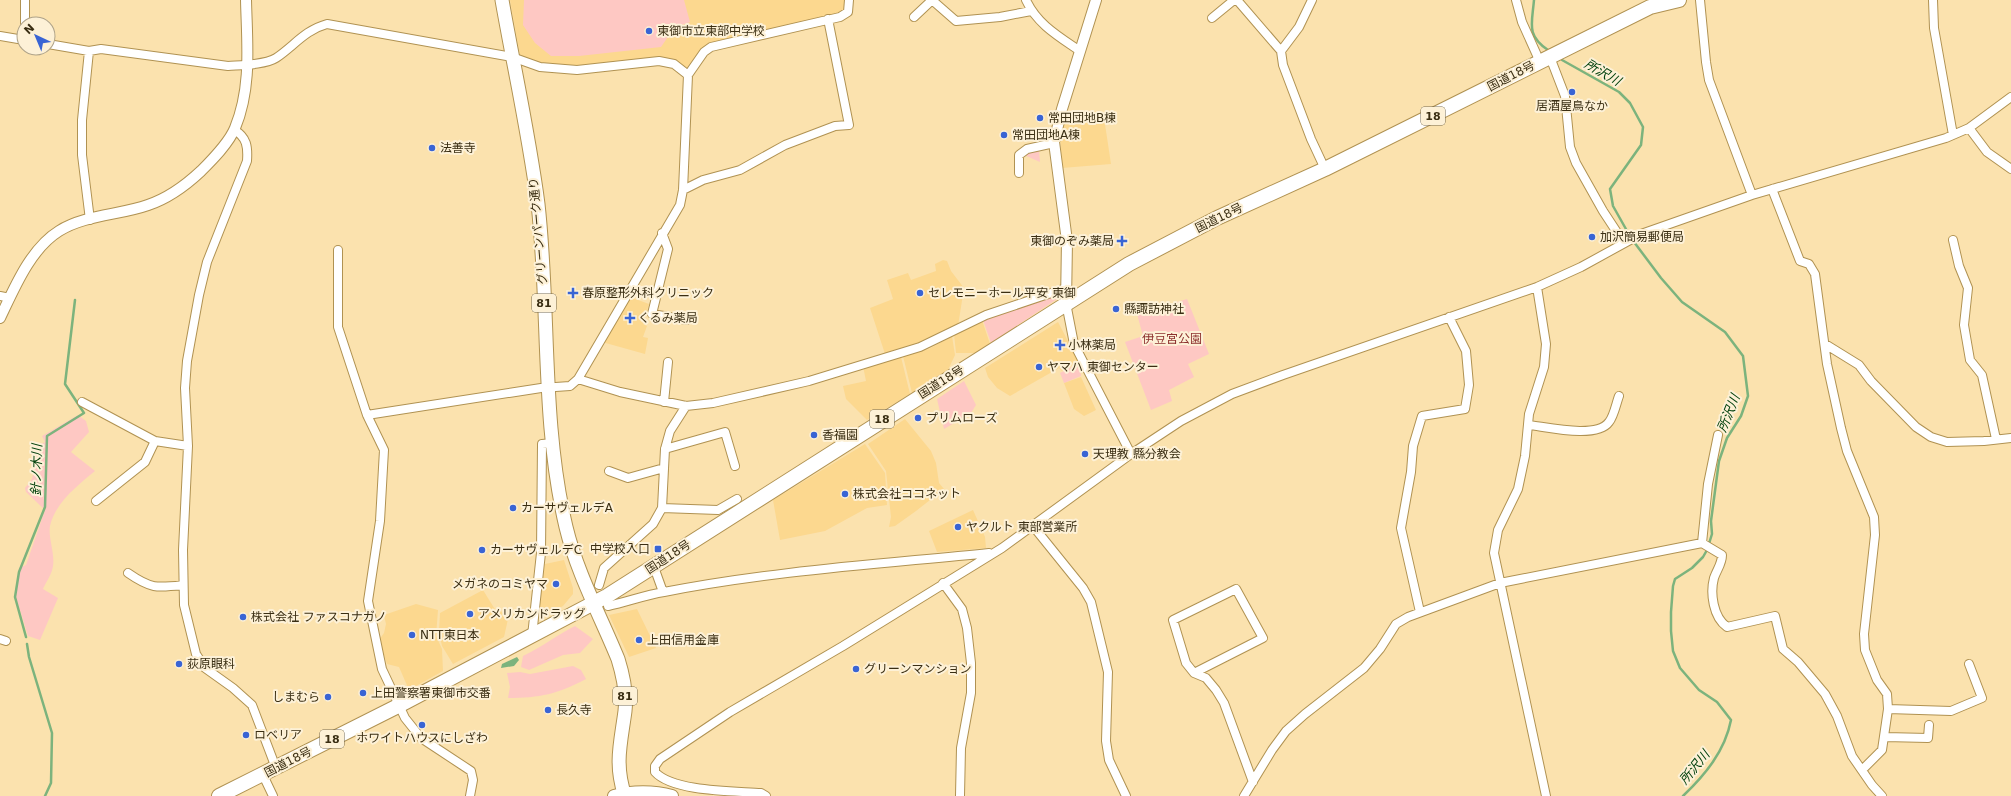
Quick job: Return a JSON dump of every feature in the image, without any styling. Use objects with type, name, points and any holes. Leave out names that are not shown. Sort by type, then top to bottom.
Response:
[{"type":"highway","name":"国道18号","points":[[219,796],[532,636],[593,603],[654,567],[1129,264],[1217,218],[1325,169],[1650,7],[1679,0]]},
{"type":"main road","name":"グリーンパーク通り","points":[[502,0],[538,204],[550,388],[552,443],[557,483],[569,538],[593,603]]},
{"type":"main road","name":"81","points":[[593,603],[618,659],[624,680],[625,711],[620,737],[618,760],[621,795]]},
{"type":"main road","points":[[621,795],[658,793],[672,796]]},
{"type":"street","points":[[25,0],[25,16]]},
{"type":"street","points":[[0,318],[5,297],[45,243],[58,232],[72,224],[130,211],[165,200],[189,182],[212,160],[234,130],[242,106],[248,65],[246,0]]},
{"type":"street","points":[[367,415],[541,388],[570,386],[578,379],[662,233],[680,205],[688,75],[704,52],[711,48],[840,17],[848,12],[849,0]]},
{"type":"street","points":[[914,17],[932,0],[956,21],[1000,17],[1031,11]]},
{"type":"street","points":[[1026,0],[1031,11],[1046,28],[1080,51]]},
{"type":"street","points":[[1096,0],[1062,109],[1054,143],[1067,233],[1066,303],[1074,344],[1131,454]]},
{"type":"street","points":[[1212,18],[1236,0],[1282,51],[1283,65],[1311,139],[1325,169]]},
{"type":"street","points":[[1282,51],[1299,27],[1312,0]]},
{"type":"street","points":[[1516,0],[1522,22],[1565,96],[1570,147],[1576,163],[1603,211],[1624,243]]},
{"type":"street","points":[[1700,0],[1709,80],[1752,196]]},
{"type":"street","points":[[1933,0],[1934,28],[1952,135]]},
{"type":"street","points":[[682,190],[703,180],[740,170],[785,145],[836,126],[849,125],[828,19]]},
{"type":"street","points":[[56,45],[89,51],[101,49],[228,66],[248,65],[275,59],[314,28],[327,24],[512,57],[540,67],[577,70],[660,61],[674,64],[688,75]]},
{"type":"street","points":[[0,36],[16,39]]},
{"type":"street","points":[[89,51],[82,120],[82,155],[90,220]]},
{"type":"street","points":[[766,796],[761,793],[697,788],[665,780],[655,772],[654,766],[660,759],[730,712],[843,646],[1002,548],[1131,454],[1181,421],[1232,394],[1537,287],[1581,266],[1641,234],[1772,189],[1952,135],[1970,128],[2011,97]]},
{"type":"street","points":[[1970,128],[1987,152],[2011,169]]},
{"type":"street","points":[[234,130],[245,140],[248,149],[247,161],[207,262],[199,295],[187,361],[185,388],[188,446],[183,550],[184,605],[196,654],[205,668],[233,688],[252,705],[276,768]]},
{"type":"street","points":[[1019,173],[1019,155],[1027,149],[1054,143]]},
{"type":"street","points":[[1772,189],[1800,261],[1809,264],[1815,274],[1827,364],[1847,451],[1874,517],[1875,535],[1864,634],[1865,650],[1877,680],[1887,694],[1888,709],[1886,737],[1882,750],[1862,770]]},
{"type":"street","points":[[662,233],[668,249],[652,314],[687,320]]},
{"type":"street","points":[[1953,240],[1959,266],[1968,288],[1964,325],[1970,360],[1982,375],[1996,439]]},
{"type":"street","points":[[338,250],[338,327],[367,415],[384,450],[380,521],[372,562],[368,601],[382,669],[400,704],[405,718],[421,738],[471,771],[473,780],[470,796]]},
{"type":"street","points":[[1537,287],[1546,344],[1544,367],[1529,414],[1525,456],[1518,489],[1498,530],[1494,553],[1546,796]]},
{"type":"street","points":[[578,379],[613,390],[686,406],[720,401],[809,381],[844,371],[882,357],[920,347],[986,315],[1066,288]]},
{"type":"street","points":[[1420,612],[1401,528],[1411,472],[1413,446],[1422,416],[1465,409],[1469,385],[1466,350],[1449,317]]},
{"type":"street","points":[[1825,344],[1859,365],[1871,381],[1916,428],[1931,437],[1947,442],[2011,438]]},
{"type":"street","points":[[664,402],[668,362]]},
{"type":"street","points":[[1529,425],[1569,430],[1594,431],[1603,428],[1610,422],[1618,396]]},
{"type":"street","points":[[82,402],[155,441],[188,446]]},
{"type":"street","points":[[599,585],[604,568],[653,524],[662,508],[665,449],[670,431],[686,406]]},
{"type":"street","points":[[665,449],[726,432],[735,466]]},
{"type":"street","points":[[1702,543],[1708,484],[1718,436]]},
{"type":"street","points":[[96,501],[145,462],[155,441]]},
{"type":"street","points":[[532,636],[541,553],[542,444],[552,443]]},
{"type":"street","points":[[609,472],[628,478],[664,468]]},
{"type":"street","points":[[542,485],[557,483]]},
{"type":"street","points":[[662,508],[718,510],[737,498]]},
{"type":"street","points":[[1033,526],[1083,588],[1091,602],[1108,672],[1106,741],[1110,760],[1126,796]]},
{"type":"street","points":[[1244,796],[1272,750],[1286,731],[1304,714],[1364,668],[1380,649],[1396,624],[1420,612],[1500,583],[1702,543],[1713,548],[1722,555],[1722,562],[1714,578],[1713,600],[1716,613],[1723,625],[1727,627],[1775,616],[1783,649],[1798,662],[1825,694],[1837,716],[1852,756],[1882,796]]},
{"type":"street","points":[[608,606],[662,592],[725,582],[814,570],[992,553]]},
{"type":"street","points":[[654,567],[662,592]]},
{"type":"street","points":[[128,573],[142,583],[158,588],[183,585]]},
{"type":"street","points":[[943,583],[962,609],[967,628],[971,663],[971,693],[961,748],[960,796]]},
{"type":"street","points":[[1194,673],[1263,638],[1236,589],[1172,620],[1186,663],[1194,673],[1206,678],[1224,703],[1253,782]]},
{"type":"street","points":[[1888,709],[1951,711],[1982,698],[1969,664]]},
{"type":"street","points":[[1886,737],[1928,738],[1929,726]]},
{"type":"street","points":[[263,774],[273,796]]},
{"type":"shaded area","name":"東御市立東部中学校","points":[[510,0],[849,0],[848,12],[711,47],[688,75],[674,64],[577,70],[521,61]]},
{"type":"shaded area","points":[[1068,111],[1103,111],[1111,164],[1062,168],[1060,133]]},
{"type":"shaded area","points":[[943,260],[947,261],[951,271],[964,288],[958,326],[919,343],[885,354],[870,308],[893,299],[887,280],[908,273],[911,280],[936,271],[935,264]]},
{"type":"shaded area","points":[[630,297],[649,304],[643,324],[647,326],[643,337],[648,338],[645,354],[602,342]]},
{"type":"shaded area","points":[[982,320],[990,344],[976,353],[956,353],[954,334]]},
{"type":"shaded area","points":[[1058,322],[1079,362],[1062,371],[1059,368],[1010,396],[997,388],[988,377],[985,368]]},
{"type":"shaded area","points":[[952,336],[955,355],[948,370],[912,393],[903,356],[929,349]]},
{"type":"shaded area","points":[[901,357],[910,394],[867,420],[846,399],[843,386],[866,381],[863,366]]},
{"type":"shaded area","points":[[1081,377],[1096,410],[1084,416],[1074,409],[1064,383]]},
{"type":"shaded area","points":[[905,419],[931,451],[936,463],[939,483],[944,489],[895,526],[889,527],[891,517],[886,471],[868,444]]},
{"type":"shaded area","points":[[865,444],[885,473],[887,505],[867,508],[825,531],[780,540],[773,500]]},
{"type":"shaded area","points":[[973,510],[985,537],[986,548],[937,552],[929,531]]},
{"type":"shaded area","points":[[564,560],[573,588],[573,594],[563,606],[539,619],[537,616],[545,564]]},
{"type":"shaded area","points":[[483,590],[496,611],[500,610],[508,619],[504,637],[453,664],[442,646],[439,632],[440,613]]},
{"type":"shaded area","points":[[416,604],[438,610],[436,636],[442,649],[443,671],[409,690],[399,667],[387,664],[379,640],[384,633],[386,624],[384,615]]},
{"type":"shaded area","points":[[637,609],[656,648],[629,657],[609,615]]},
{"type":"shaded area","points":[[517,657],[519,660],[514,666],[501,668],[502,664]]},
{"type":"green space","points":[[524,0],[684,0],[690,22],[674,28],[661,47],[579,56],[551,56],[535,43],[523,25]]},
{"type":"green space","points":[[1039,150],[1040,162],[1024,155],[1028,152]]},
{"type":"green space","points":[[1059,294],[1057,299],[991,343],[983,320]]},
{"type":"green space","name":"伊豆宮公園","points":[[1187,299],[1209,354],[1188,364],[1194,377],[1169,390],[1172,401],[1151,410],[1125,342],[1143,336],[1137,314]]},
{"type":"green space","points":[[1079,363],[1081,376],[1064,383],[1060,373]]},
{"type":"green space","points":[[964,381],[976,405],[971,413],[944,429],[937,399]]},
{"type":"green space","points":[[78,415],[86,421],[89,432],[71,452],[95,471],[62,502],[50,526],[53,566],[43,589],[58,598],[40,640],[28,636],[16,597],[19,568],[26,565],[45,510],[26,492],[25,488],[32,479],[41,444],[45,442],[42,436]]},
{"type":"green space","points":[[575,626],[593,639],[580,653],[563,655],[529,670],[521,667],[523,656]]},
{"type":"green space","points":[[573,666],[581,670],[586,679],[557,692],[539,696],[508,698],[510,687],[507,673],[520,672],[530,674]]},
{"type":"waterway","name":"所沢川","points":[[1534,0],[1532,22],[1533,34],[1541,45],[1548,50]]},
{"type":"waterway","name":"所沢川","points":[[1562,60],[1619,92],[1630,103],[1643,127],[1641,145],[1610,189],[1613,206],[1631,238],[1661,278],[1682,302],[1725,332],[1743,356],[1748,396],[1741,416],[1727,438],[1719,461],[1711,521],[1712,534],[1703,557],[1692,568],[1675,579],[1673,586],[1671,631],[1673,651],[1680,668],[1699,690],[1717,702],[1731,720],[1724,742],[1713,762],[1699,780],[1683,796]]},
{"type":"waterway","name":"針ノ木川","points":[[26,637],[15,597],[19,572],[45,507],[47,436],[84,413],[65,384],[75,300]]},
{"type":"waterway","name":"針ノ木川","points":[[27,644],[29,657],[52,733],[51,783],[45,796]]},
{"type":"place","name":"東御市立東部中学校","points":[[649,31]]},
{"type":"place","name":"居酒屋鳥なか","points":[[1572,92]]},
{"type":"place","name":"常田団地B棟","points":[[1040,118]]},
{"type":"place","name":"常田団地A棟","points":[[1004,135]]},
{"type":"place","name":"法善寺","points":[[432,148]]},
{"type":"place","name":"加沢簡易郵便局","points":[[1592,237]]},
{"type":"place","name":"東御のぞみ薬局","points":[[1122,241]]},
{"type":"place","name":"春原整形外科クリニック","points":[[573,293]]},
{"type":"place","name":"セレモニーホール平安 東御","points":[[920,293]]},
{"type":"place","name":"縣諏訪神社","points":[[1116,309]]},
{"type":"place","name":"くるみ薬局","points":[[630,318]]},
{"type":"place","name":"小林薬局","points":[[1060,345]]},
{"type":"place","name":"ヤマハ 東御センター","points":[[1039,367]]},
{"type":"place","name":"プリムローズ","points":[[918,418]]},
{"type":"place","name":"香福園","points":[[814,435]]},
{"type":"place","name":"天理教 縣分教会","points":[[1085,454]]},
{"type":"place","name":"株式会社ココネット","points":[[845,494]]},
{"type":"place","name":"カーサヴェルデA","points":[[513,508]]},
{"type":"place","name":"ヤクルト 東部営業所","points":[[958,527]]},
{"type":"place","name":"中学校入口","points":[[658,549]]},
{"type":"place","name":"カーサヴェルデC","points":[[482,550]]},
{"type":"place","name":"メガネのコミヤマ","points":[[556,584]]},
{"type":"place","name":"アメリカンドラッグ","points":[[470,614]]},
{"type":"place","name":"株式会社 ファスコナガノ","points":[[243,617]]},
{"type":"place","name":"NTT東日本","points":[[412,635]]},
{"type":"place","name":"上田信用金庫","points":[[639,640]]},
{"type":"place","name":"荻原眼科","points":[[179,664]]},
{"type":"place","name":"グリーンマンション","points":[[856,669]]},
{"type":"place","name":"上田警察署東御市交番","points":[[363,693]]},
{"type":"place","name":"しまむら","points":[[328,697]]},
{"type":"place","name":"長久寺","points":[[548,710]]},
{"type":"place","name":"ホワイトハウスにしざわ","points":[[422,725]]},
{"type":"place","name":"ロベリア","points":[[246,735]]}]
